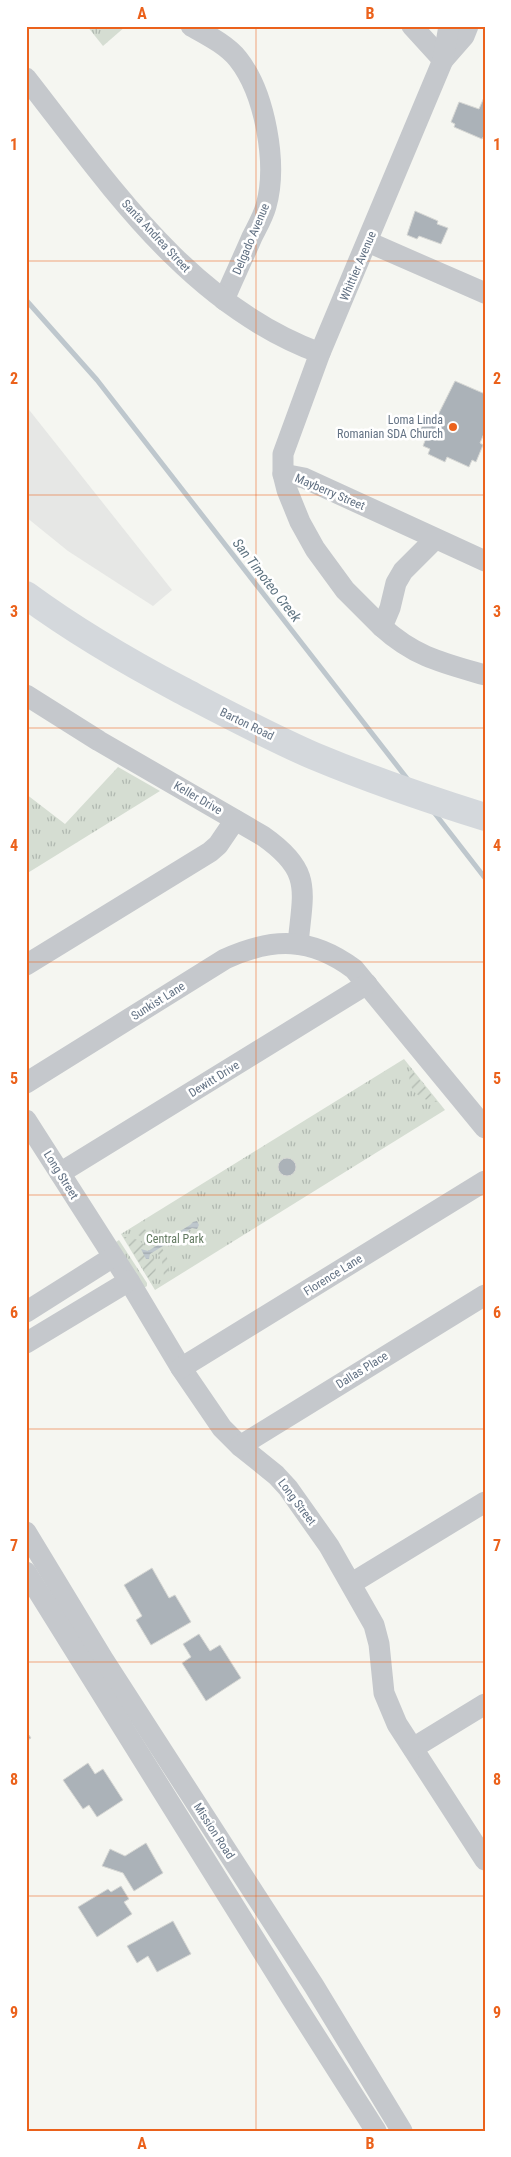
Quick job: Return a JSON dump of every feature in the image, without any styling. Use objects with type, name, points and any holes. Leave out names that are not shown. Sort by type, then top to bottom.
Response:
[{"type":"main road","name":"Barton Road","points":[[26,595],[51,613],[141,669],[233,718],[314,756],[399,788],[485,816]]},
{"type":"street","name":"Delgado Avenue","points":[[191,26],[214,40],[237,58],[253,82],[263,113],[271,164],[270,186],[266,207],[224,300]]},
{"type":"street","points":[[412,26],[443,60]]},
{"type":"street","name":"Whittier Avenue","points":[[283,474],[285,445],[320,353],[443,60],[449,26]]},
{"type":"street","name":"Whittier Avenue","points":[[443,60],[464,36],[468,26]]},
{"type":"street","name":"Santa Andrea Street","points":[[26,78],[124,203],[168,251],[205,287],[269,330],[298,345],[320,353]]},
{"type":"street","points":[[368,242],[485,293]]},
{"type":"street","name":"Mayberry Street","points":[[283,474],[304,478],[485,562]]},
{"type":"street","name":"Mayberry Street","points":[[283,474],[300,522],[315,549],[345,590],[382,627],[399,643],[416,652],[445,664],[485,675]]},
{"type":"street","points":[[382,627],[390,608],[396,583],[403,571],[435,539]]},
{"type":"street","name":"Keller Drive","points":[[26,695],[280,848],[296,865],[301,879],[303,894],[298,944]]},
{"type":"street","points":[[26,965],[210,852],[218,845],[235,820]]},
{"type":"street","name":"Sunkist Lane","points":[[26,1083],[225,959],[248,948],[268,944],[298,944],[336,955],[354,969],[485,1128]]},
{"type":"street","name":"Dewitt Drive","points":[[60,1173],[368,984]]},
{"type":"street","name":"Long Street","points":[[26,1120],[129,1281],[181,1368],[222,1428],[240,1446],[276,1475],[288,1488],[329,1546],[352,1583],[374,1625],[379,1644],[384,1694],[397,1724],[485,1860]]},
{"type":"street","name":"Florence Lane","points":[[181,1368],[485,1181]]},
{"type":"street","points":[[45,1332],[29,1310],[113,1257]]},
{"type":"street","points":[[26,1343],[129,1281]]},
{"type":"street","name":"Dallas Place","points":[[240,1446],[485,1295]]},
{"type":"street","points":[[352,1583],[485,1502]]},
{"type":"street","name":"Mission Road","points":[[26,1532],[103,1659],[314,1986],[402,2131]]},
{"type":"street","name":"Mission Road","points":[[26,1572],[376,2131]]},
{"type":"street","points":[[413,1748],[485,1704]]},
{"type":"shaded area","points":[[26,406],[172,590],[153,606],[68,551],[26,517]]},
{"type":"shaded area","points":[[197,1221],[199,1225],[197,1229],[192,1228],[150,1254],[149,1259],[146,1259],[141,1249],[148,1251]]},
{"type":"green space","points":[[87,26],[126,26],[103,46]]},
{"type":"green space","points":[[118,767],[160,791],[26,874],[26,794],[65,824]]},
{"type":"green space","name":"Central Park","points":[[404,1059],[445,1110],[155,1290],[121,1234]]},
{"type":"green space","points":[[411,1069],[437,1102],[425,1099],[415,1092],[410,1082]]},
{"type":"green space","points":[[140,1227],[152,1233],[160,1244],[155,1247],[134,1232]]},
{"type":"green space","points":[[124,1237],[139,1241],[151,1252],[156,1268],[155,1276],[151,1283]]},
{"type":"green space","points":[[119,1240],[147,1283],[147,1286],[144,1288],[116,1242]]},
{"type":"green space","points":[[161,1247],[169,1266],[168,1273],[164,1276],[162,1261],[156,1250]]},
{"type":"building","points":[[485,95],[485,134],[482,139],[454,127],[455,124],[451,122],[459,102],[479,109]]},
{"type":"building","points":[[415,211],[438,221],[437,224],[448,228],[441,244],[419,236],[417,239],[407,235]]},
{"type":"building","name":"Loma Linda Romanian SDA Church","points":[[455,381],[485,394],[485,431],[480,443],[483,445],[476,462],[472,460],[469,467],[447,457],[445,462],[428,454],[430,449],[423,446],[426,438],[418,435],[425,419],[434,423]]},
{"type":"building","points":[[283,1158],[291,1158],[296,1163],[294,1174],[283,1176],[278,1171],[278,1163]]},
{"type":"building","points":[[152,1568],[169,1598],[175,1595],[191,1622],[151,1645],[136,1620],[142,1616],[124,1585]]},
{"type":"building","points":[[199,1634],[210,1651],[220,1645],[241,1678],[206,1701],[182,1663],[191,1657],[183,1644]]},
{"type":"building","points":[[26,1731],[31,1738],[26,1741]]},
{"type":"building","points":[[88,1763],[95,1774],[103,1769],[123,1800],[97,1817],[89,1805],[83,1809],[63,1780]]},
{"type":"building","points":[[146,1843],[163,1873],[134,1891],[123,1873],[102,1866],[110,1849],[125,1856]]},
{"type":"building","points":[[121,1886],[129,1899],[124,1902],[132,1914],[97,1937],[78,1907],[108,1889],[111,1892]]},
{"type":"building","points":[[173,1921],[191,1954],[157,1972],[148,1956],[137,1963],[127,1946]]},
{"type":"waterway","name":"San Timoteo Creek","points":[[26,300],[97,380],[409,781]]},
{"type":"waterway","name":"San Timoteo Creek","points":[[433,811],[485,878]]},
{"type":"place","name":"Loma Linda Romanian SDA Church","points":[[453,427]]}]
